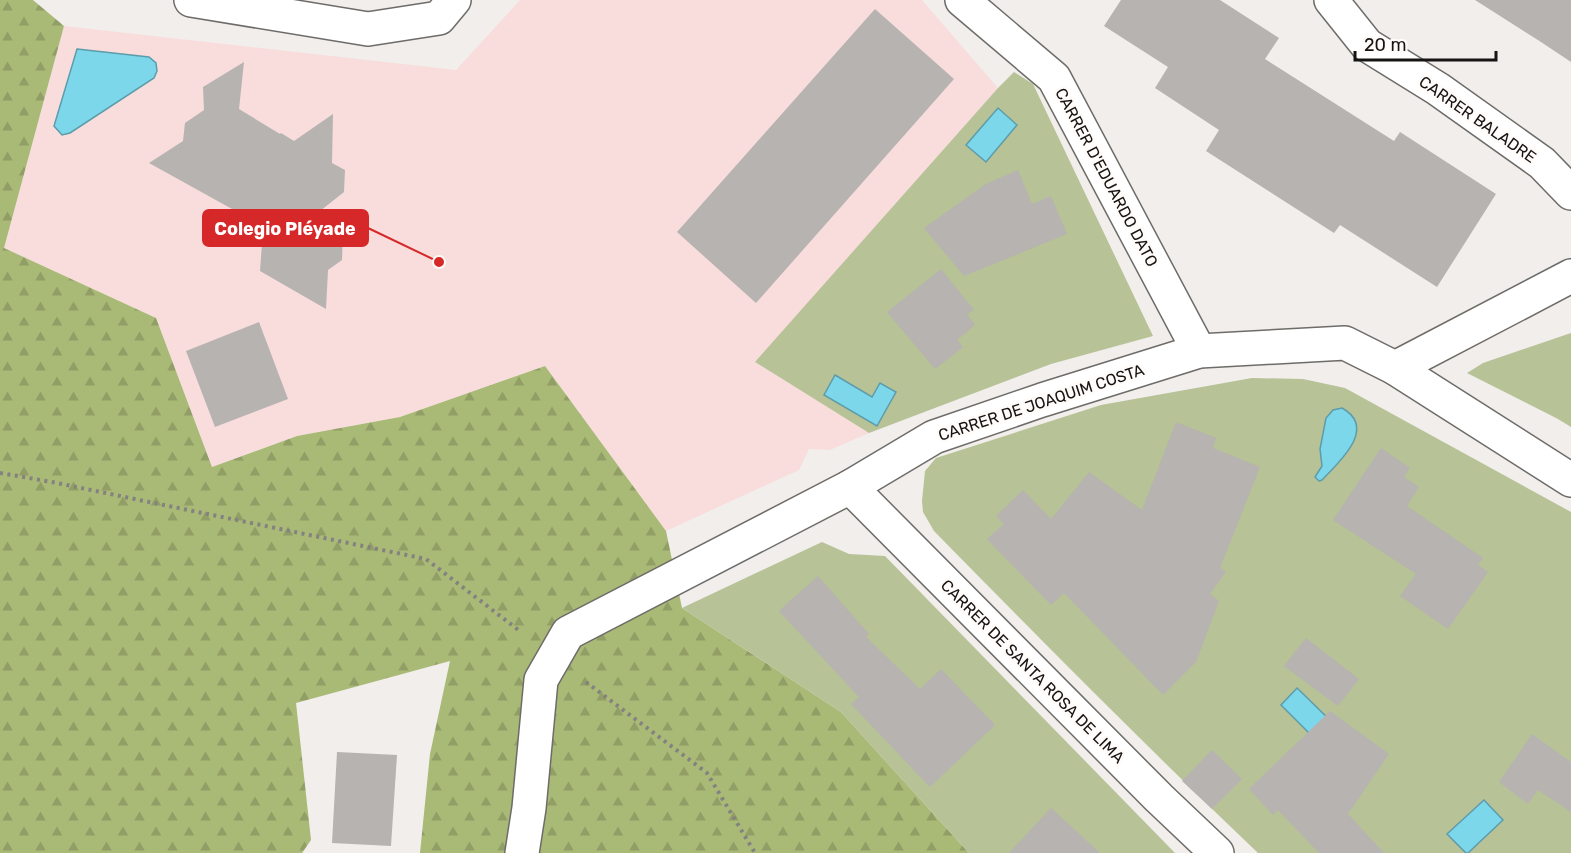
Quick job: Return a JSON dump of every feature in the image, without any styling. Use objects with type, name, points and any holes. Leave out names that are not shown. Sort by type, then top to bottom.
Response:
[{"type":"street","points":[[191,0],[369,29],[439,18],[454,0]]},
{"type":"street","name":"CARRER D'EDUARDO DATO","points":[[962,0],[1054,78],[1199,351]]},
{"type":"street","name":"CARRER BALADRE","points":[[1331,0],[1367,45],[1437,89],[1542,163],[1571,193]]},
{"type":"street","points":[[1395,368],[1571,276]]},
{"type":"street","name":"CARRER DE JOAQUIM COSTA","points":[[522,853],[529,808],[541,680],[568,633],[850,487],[934,437],[1041,400],[1199,351],[1345,344],[1395,368],[1571,480]]},
{"type":"street","name":"CARRER DE SANTA ROSA DE LIMA","points":[[850,487],[1159,798],[1217,853]]},
{"type":"path","points":[[0,473],[426,559],[706,773],[755,853]]},
{"type":"shaded area","points":[[520,0],[922,0],[998,88],[756,362],[869,433],[830,450],[809,449],[799,470],[666,531],[545,366],[400,417],[297,436],[212,467],[156,318],[4,248],[64,26],[456,70]]},
{"type":"green space","points":[[0,0],[33,0],[64,26],[4,248],[156,318],[212,467],[297,436],[400,417],[545,366],[666,531],[682,608],[841,712],[969,853],[420,853],[430,754],[450,661],[296,703],[311,840],[302,853],[0,853]]},
{"type":"green space","points":[[1014,72],[1033,84],[1153,336],[1051,364],[869,433],[755,362]]},
{"type":"green space","points":[[1571,333],[1571,427],[1467,373],[1483,363]]},
{"type":"green space","points":[[1252,378],[1303,379],[1345,388],[1571,512],[1571,853],[1258,853],[1095,694],[934,531],[923,512],[925,471],[936,458],[1101,405]]},
{"type":"green space","points":[[822,542],[849,554],[885,556],[1175,853],[969,853],[841,712],[682,608]]},
{"type":"water","points":[[77,49],[149,57],[156,63],[157,71],[154,78],[70,133],[62,135],[54,126]]},
{"type":"water","points":[[998,108],[1017,125],[986,162],[966,145]]},
{"type":"water","points":[[835,375],[872,397],[880,383],[896,392],[877,426],[824,395]]},
{"type":"water","points":[[1342,408],[1352,416],[1356,425],[1356,435],[1345,455],[1319,481],[1315,477],[1322,466],[1320,449],[1326,418],[1333,410]]},
{"type":"water","points":[[1297,688],[1335,725],[1318,742],[1281,705]]},
{"type":"water","points":[[1484,800],[1503,820],[1466,853],[1447,834]]},
{"type":"building","points":[[1121,0],[1220,0],[1279,38],[1265,59],[1394,141],[1400,132],[1496,194],[1437,287],[1340,225],[1334,233],[1206,151],[1219,130],[1155,88],[1168,67],[1104,26]]},
{"type":"building","points":[[1475,0],[1571,0],[1571,62],[1541,42]]},
{"type":"building","points":[[875,9],[954,79],[756,303],[677,232]]},
{"type":"building","points":[[244,62],[239,109],[280,134],[294,141],[333,114],[332,163],[345,170],[344,192],[315,215],[343,231],[342,260],[328,270],[326,309],[260,271],[263,230],[261,225],[149,163],[183,141],[185,123],[204,110],[203,87]]},
{"type":"building","points":[[1018,170],[1032,204],[1051,196],[1067,234],[964,276],[924,228],[986,184]]},
{"type":"building","points":[[941,269],[974,310],[967,314],[975,325],[957,340],[963,347],[935,369],[887,312]]},
{"type":"building","points":[[259,322],[288,399],[215,427],[186,351]]},
{"type":"building","points":[[1176,422],[1216,438],[1213,448],[1260,467],[1220,568],[1226,572],[1210,594],[1219,601],[1196,662],[1163,695],[1064,593],[1051,605],[987,539],[1004,524],[996,516],[1023,490],[1051,519],[1089,472],[1142,510]]},
{"type":"building","points":[[1381,448],[1410,468],[1404,477],[1419,487],[1407,506],[1483,558],[1478,565],[1488,572],[1448,629],[1400,596],[1416,574],[1333,520]]},
{"type":"building","points":[[818,576],[869,634],[866,637],[920,689],[941,669],[995,725],[930,787],[851,704],[859,697],[779,611]]},
{"type":"building","points":[[1306,638],[1359,679],[1338,706],[1284,666]]},
{"type":"building","points":[[1330,711],[1389,754],[1348,814],[1384,853],[1319,853],[1278,810],[1273,815],[1249,789]]},
{"type":"building","points":[[1532,734],[1571,762],[1571,812],[1538,790],[1528,804],[1499,782]]},
{"type":"building","points":[[1212,750],[1242,779],[1212,809],[1182,781]]},
{"type":"building","points":[[337,752],[397,755],[391,846],[332,843]]},
{"type":"building","points":[[1051,808],[1100,853],[1009,853]]},
{"type":"place","name":"Colegio Pléyade","points":[[439,262]]}]
